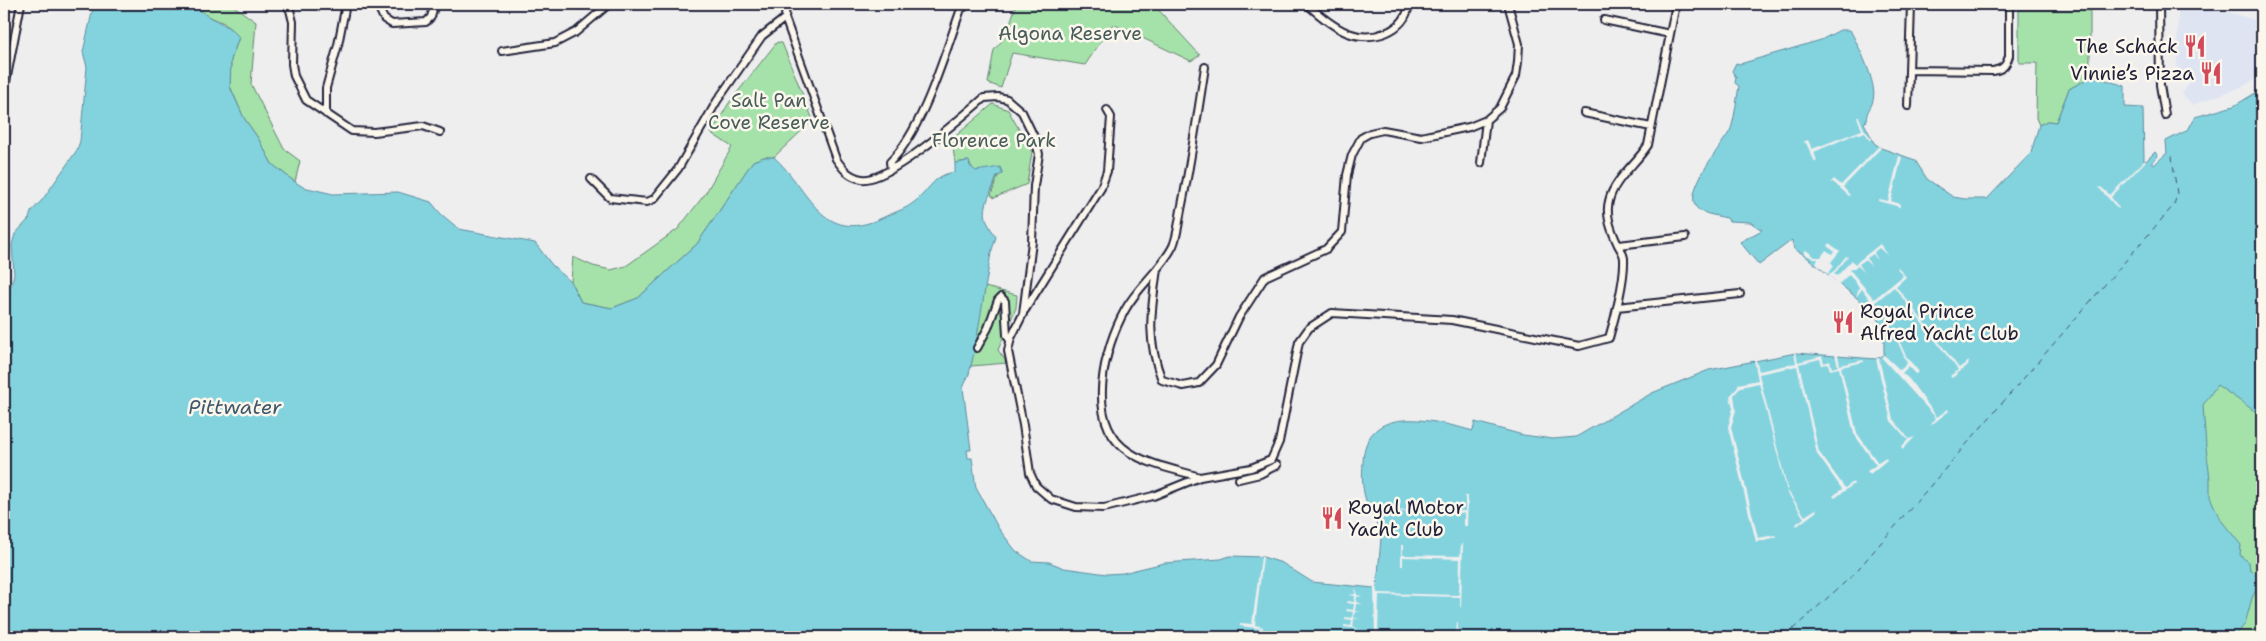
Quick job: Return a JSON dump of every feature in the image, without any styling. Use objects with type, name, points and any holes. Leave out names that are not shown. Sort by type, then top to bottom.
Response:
[{"type":"street","points":[[4,92],[21,4]]},
{"type":"street","points":[[286,4],[290,10],[293,22],[292,64],[294,76],[306,100],[352,130],[363,133],[423,126],[440,132]]},
{"type":"street","points":[[326,114],[326,88],[338,45],[346,4]]},
{"type":"street","points":[[378,4],[384,19],[392,24],[426,22],[431,17],[435,4]]},
{"type":"street","points":[[502,51],[555,43],[576,32],[609,4]]},
{"type":"street","points":[[786,4],[785,18],[836,159],[844,172],[863,179],[891,170],[984,98],[998,97],[1007,99],[1022,112],[1035,139],[1039,154],[1022,314]]},
{"type":"street","points":[[891,170],[890,162],[907,143],[941,65],[961,9],[968,4]]},
{"type":"street","points":[[1307,4],[1328,21],[1348,33],[1368,36],[1392,31],[1402,21],[1409,4]]},
{"type":"street","points":[[1157,270],[1150,319],[1153,358],[1162,380],[1184,386],[1199,383],[1216,365],[1239,317],[1265,277],[1326,249],[1342,232],[1347,175],[1352,155],[1361,138],[1370,133],[1383,130],[1422,137],[1469,127],[1486,120],[1500,108],[1516,76],[1519,44],[1508,4]]},
{"type":"street","points":[[1107,110],[1111,117],[1107,171],[1101,188],[1022,314],[1010,341],[1008,351],[1023,425],[1030,473],[1036,486],[1051,499],[1076,507],[1104,508],[1153,496],[1200,477],[1251,468],[1271,460],[1279,442],[1300,342],[1308,328],[1332,313],[1452,320],[1579,346],[1609,338],[1617,307],[1625,257],[1607,213],[1609,201],[1613,188],[1640,158],[1648,145],[1676,4]]},
{"type":"street","points":[[1908,106],[1911,4]]},
{"type":"street","points":[[1910,70],[1993,71],[2001,69],[2006,64],[2009,56],[2009,4]]},
{"type":"street","points":[[2159,4],[2160,78],[2166,115]]},
{"type":"street","points":[[591,179],[610,198],[647,202],[654,199],[678,169],[717,101],[762,36],[785,18]]},
{"type":"street","points":[[1604,20],[1670,34]]},
{"type":"street","points":[[1200,477],[1158,465],[1127,452],[1108,430],[1103,390],[1104,361],[1109,343],[1125,309],[1139,288],[1157,270],[1173,246],[1190,166],[1206,67]]},
{"type":"street","points":[[1584,113],[1651,127]]},
{"type":"street","points":[[1482,163],[1486,120]]},
{"type":"street","points":[[1619,245],[1685,237]]},
{"type":"street","points":[[1617,307],[1740,294]]},
{"type":"street","points":[[977,348],[988,328],[998,300],[1002,297],[1005,301],[1007,335],[1010,341]]},
{"type":"street","points":[[1239,479],[1251,478],[1277,465]]},
{"type":"shaded area","points":[[2178,11],[2224,11],[2262,22],[2262,67],[2255,79],[2244,86],[2192,105],[2182,94],[2190,82],[2177,73]]},
{"type":"green space","points":[[203,4],[231,4],[256,22],[251,84],[284,149],[300,161],[295,182],[272,164],[258,138],[244,118],[230,86],[231,60],[239,37],[224,23],[201,13]]},
{"type":"green space","name":"Algona Reserve","points":[[1011,4],[1153,4],[1200,55],[1191,61],[1113,24],[1085,65],[1012,53],[1001,88],[988,83],[994,50],[1006,36],[1016,5]]},
{"type":"green space","points":[[2019,10],[2090,10],[2090,67],[2093,76],[2069,89],[2056,122],[2047,121],[2039,125],[2036,118],[2037,63],[2019,63]]},
{"type":"green space","name":"Salt Pan Cove Reserve","points":[[777,42],[782,43],[813,120],[774,157],[764,157],[753,161],[697,244],[638,298],[612,308],[581,302],[571,281],[573,257],[593,266],[611,270],[626,266],[678,229],[705,194],[732,147],[711,133],[729,103]]},
{"type":"green space","name":"Florence Park","points":[[993,104],[1008,110],[1032,152],[1027,184],[994,198],[991,195],[998,176],[974,171],[968,161],[955,163],[952,139]]},
{"type":"green space","points":[[2262,215],[2262,637],[2130,637],[2179,434]]},
{"type":"green space","points":[[985,287],[1017,295],[1016,308],[998,350],[1007,363],[971,366]]},
{"type":"water","name":"Pittwater","points":[[94,4],[194,4],[204,14],[234,32],[239,37],[231,60],[230,87],[244,118],[258,138],[272,164],[303,187],[333,194],[398,192],[431,202],[441,214],[459,229],[535,243],[552,265],[570,281],[581,302],[612,308],[638,298],[697,244],[753,161],[764,157],[774,157],[819,210],[831,220],[844,225],[861,225],[906,208],[941,176],[955,172],[955,163],[969,161],[970,166],[976,171],[1000,167],[1003,174],[997,176],[985,208],[987,221],[996,237],[991,253],[975,349],[969,374],[963,388],[971,450],[967,450],[968,458],[972,458],[976,488],[999,529],[1016,551],[1031,561],[1049,562],[1064,568],[1107,574],[1123,573],[1164,563],[1221,559],[1230,556],[1263,557],[1282,563],[1312,582],[1374,588],[1377,587],[1382,526],[1377,525],[1366,501],[1362,476],[1363,463],[1366,444],[1375,431],[1388,423],[1404,420],[1421,420],[1473,431],[1475,422],[1523,435],[1553,439],[1576,437],[1652,393],[1709,370],[1796,353],[1876,359],[1884,355],[1884,332],[1874,312],[1803,254],[1794,249],[1792,240],[1759,265],[1740,242],[1762,230],[1750,222],[1729,221],[1727,218],[1701,211],[1695,205],[1694,195],[1697,184],[1730,131],[1739,86],[1735,83],[1736,77],[1732,71],[1736,63],[1740,64],[1821,40],[1840,30],[1850,30],[1873,84],[1873,100],[1864,123],[1874,143],[1881,148],[1915,160],[1927,179],[1953,197],[1965,199],[1987,199],[2031,153],[2039,125],[2047,121],[2056,122],[2069,89],[2093,76],[2125,86],[2125,107],[2143,108],[2144,161],[2155,152],[2158,156],[2152,163],[2154,165],[2167,153],[2166,141],[2188,130],[2195,117],[2234,106],[2262,89],[2262,416],[2217,385],[2203,405],[2210,497],[2220,519],[2241,545],[2240,555],[2249,563],[2250,570],[2262,578],[2252,598],[2245,624],[2234,637],[4,637],[4,291],[11,286],[14,274],[12,245],[15,234],[29,219],[31,212],[43,199],[77,150],[80,141],[87,67],[83,52]]},
{"type":"pier","points":[[1857,117],[1859,117],[1864,129],[1872,139],[1871,141],[1865,133],[1859,135],[1858,133],[1814,152],[1817,161],[1815,162],[1806,143],[1803,142],[1808,140],[1812,149],[1862,130]]},
{"type":"pier","points":[[1879,146],[1881,148],[1843,187],[1849,196],[1833,182],[1830,183],[1834,179],[1841,185]]},
{"type":"pier","points":[[1899,156],[1902,157],[1891,201],[1900,204],[1900,207],[1878,201],[1879,199],[1888,201]]},
{"type":"pier","points":[[2146,161],[2111,197],[2118,209],[2099,188],[2101,187],[2110,195]]},
{"type":"pier","points":[[1829,243],[1840,251],[1831,262],[1834,266],[1828,274],[1816,264],[1818,259],[1803,253],[1806,250],[1815,257],[1821,257],[1826,250],[1832,254],[1834,251],[1827,246]]},
{"type":"pier","points":[[1880,244],[1887,255],[1879,248],[1874,252],[1877,260],[1873,254],[1867,258],[1871,266],[1865,260],[1859,264],[1864,272],[1858,266],[1850,270],[1874,299],[1903,276],[1898,267],[1906,277],[1896,286],[1959,368],[1969,361],[1968,365],[1952,378],[1950,376],[1958,370],[1894,287],[1873,304],[1862,289],[1856,297],[1859,287],[1849,274],[1839,284],[1828,275],[1835,270],[1846,256],[1848,257],[1834,274],[1837,276],[1852,260],[1855,264]]},
{"type":"pier","points":[[1895,336],[1897,336],[1906,356],[1919,372],[1916,374],[1909,366],[1902,373],[1909,379],[1937,417],[1948,409],[1949,411],[1930,426],[1936,418],[1881,357],[1884,355],[1900,370],[1906,365],[1907,363]]},
{"type":"pier","points":[[1794,353],[1796,353],[1798,362],[1822,356],[1824,363],[1830,361],[1832,368],[1838,366],[1835,355],[1838,355],[1840,365],[1863,360],[1864,362],[1841,367],[1857,433],[1878,463],[1886,458],[1887,460],[1870,474],[1867,471],[1876,465],[1854,434],[1839,368],[1830,370],[1828,364],[1822,365],[1820,359],[1799,364],[1819,452],[1845,488],[1853,482],[1854,484],[1835,498],[1833,496],[1842,489],[1817,454],[1797,366],[1759,374],[1788,491],[1805,516],[1816,509],[1817,511],[1797,526],[1796,524],[1804,518],[1787,492],[1759,383],[1741,387],[1734,395],[1736,410],[1731,427],[1758,538],[1775,535],[1776,537],[1756,542],[1728,427],[1733,408],[1730,396],[1738,387],[1738,384],[1758,380],[1754,360],[1756,360],[1759,371],[1796,363]]},
{"type":"pier","points":[[1879,358],[1893,419],[1909,439],[1915,437],[1903,449],[1901,447],[1908,440],[1891,421],[1876,359]]},
{"type":"pier","points":[[1465,496],[1468,496],[1467,526],[1464,526],[1464,513],[1371,511],[1465,511]]},
{"type":"pier","points":[[1461,544],[1463,544],[1461,607],[1460,597],[1379,595],[1378,632],[1456,633],[1458,622],[1458,633],[1477,635],[1377,634],[1377,637],[1375,637],[1374,588],[1377,588],[1377,593],[1459,595],[1460,559],[1403,557],[1403,566],[1401,566],[1401,545],[1403,545],[1403,555],[1460,556]]},
{"type":"pier","points":[[1261,557],[1263,557],[1255,625],[1263,627],[1263,629],[1240,626],[1240,623],[1252,624]]},
{"type":"pier","points":[[1356,587],[1357,595],[1362,596],[1357,597],[1356,602],[1363,604],[1356,604],[1355,611],[1361,612],[1355,612],[1354,618],[1360,619],[1354,619],[1353,627],[1359,629],[1344,627],[1344,625],[1351,626],[1352,620],[1345,619],[1345,617],[1352,618],[1353,612],[1346,611],[1347,609],[1353,610],[1354,604],[1347,603],[1348,601],[1354,602],[1355,596],[1349,595],[1355,594]]},
{"type":"ferry route","points":[[1784,637],[1853,575],[2174,205],[2177,194],[2172,156]]},
{"type":"place","name":"The Schack","points":[[2195,46]]},
{"type":"place","name":"Vinnie’s Pizza","points":[[2211,73]]},
{"type":"place","name":"Royal Prince Alfred Yacht Club","points":[[1843,322]]},
{"type":"place","name":"Royal Motor Yacht Club","points":[[1332,518]]}]
